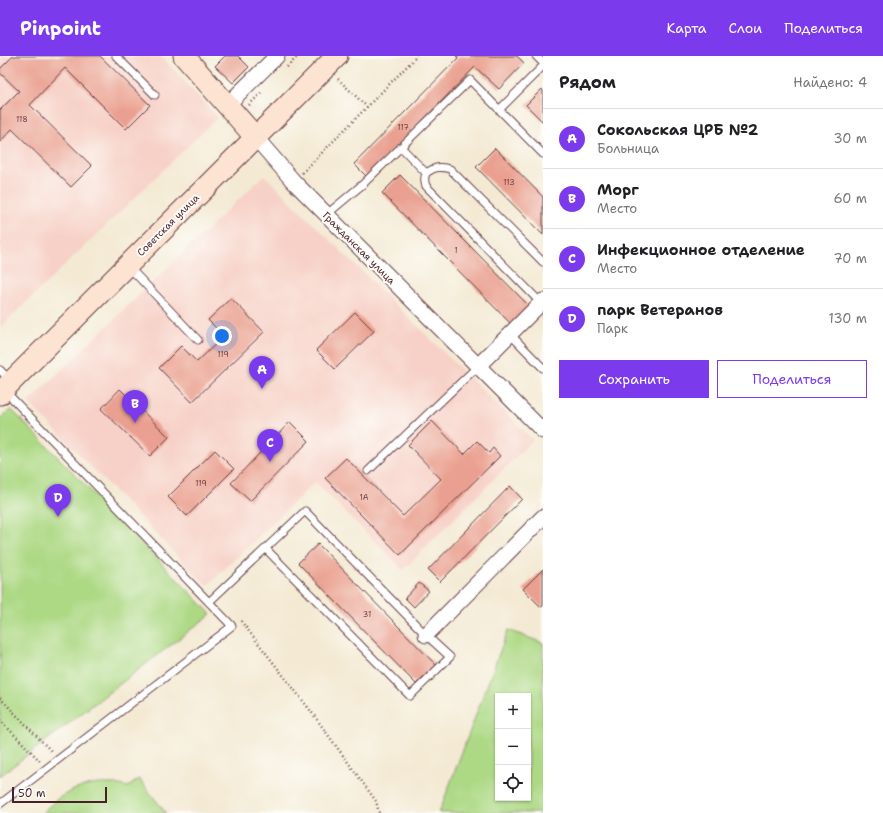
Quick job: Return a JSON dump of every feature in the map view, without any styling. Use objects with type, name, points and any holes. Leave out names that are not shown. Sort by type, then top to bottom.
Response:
[{"type":"main road","name":"Гражданская улица","points":[[184,56],[256,138]]},
{"type":"main road","name":"Советская улица","points":[[4,384],[127,266],[337,56]]},
{"type":"street","points":[[227,105],[277,56]]},
{"type":"street","name":"Гражданская улица","points":[[256,138],[294,182],[326,215],[543,431]]},
{"type":"street","points":[[478,366],[542,302]]},
{"type":"street","points":[[426,635],[543,517]]},
{"type":"lane","points":[[116,56],[155,95]]},
{"type":"lane","points":[[536,56],[543,63]]},
{"type":"lane","points":[[499,110],[543,66]]},
{"type":"lane","points":[[326,215],[363,184],[470,80],[543,154]]},
{"type":"lane","points":[[400,147],[426,173]]},
{"type":"lane","points":[[542,302],[426,186],[424,177],[426,173],[438,167],[450,169],[543,262]]},
{"type":"lane","points":[[127,266],[198,340]]},
{"type":"lane","points":[[510,334],[543,368]]},
{"type":"lane","points":[[368,471],[478,366]]},
{"type":"lane","points":[[0,804],[232,626],[4,384]]},
{"type":"lane","points":[[209,602],[306,511],[426,635],[450,657],[410,696],[266,549]]},
{"type":"path","points":[[294,182],[417,56]]},
{"type":"path","points":[[338,79],[367,107]]},
{"type":"path","points":[[232,626],[241,621],[310,710],[376,801],[379,813]]},
{"type":"path","points":[[0,698],[59,759]]},
{"type":"path","points":[[0,720],[47,768]]},
{"type":"shaded area","points":[[0,56],[160,56],[218,117],[0,328]]},
{"type":"shaded area","points":[[264,175],[533,440],[403,570],[315,482],[207,586],[28,402]]},
{"type":"green space","points":[[11,409],[211,614],[0,776],[0,419]]},
{"type":"green space","points":[[508,630],[543,643],[543,813],[439,813]]},
{"type":"green space","points":[[139,779],[166,813],[43,813],[57,799],[74,790],[103,784],[116,784],[128,787]]},
{"type":"building","points":[[13,56],[100,56],[150,105],[126,129],[65,68],[30,105],[92,166],[71,187],[12,129],[0,142],[0,110],[19,91],[0,73],[0,69]]},
{"type":"building","points":[[225,56],[238,56],[249,67],[233,83],[215,66]]},
{"type":"building","points":[[456,56],[517,56],[524,63],[499,89],[475,67],[367,177],[354,164],[458,58]]},
{"type":"building","points":[[542,89],[543,91],[543,122],[526,105]]},
{"type":"building","points":[[495,148],[543,197],[543,235],[476,167]]},
{"type":"building","points":[[400,175],[530,307],[512,325],[382,193]]},
{"type":"building","points":[[231,298],[264,332],[192,402],[159,368],[181,346],[197,362],[224,336],[208,320]]},
{"type":"building","points":[[355,312],[374,331],[335,369],[316,350]]},
{"type":"building","points":[[120,389],[169,437],[150,456],[101,409]]},
{"type":"building","points":[[432,421],[464,454],[477,441],[489,453],[493,448],[500,456],[400,555],[325,478],[346,458],[403,516],[441,479],[408,445]]},
{"type":"building","points":[[290,422],[309,441],[250,501],[231,483]]},
{"type":"building","points":[[215,450],[234,469],[187,516],[168,497]]},
{"type":"building","points":[[510,486],[522,499],[440,582],[428,570]]},
{"type":"building","points":[[318,544],[436,665],[416,684],[298,563]]},
{"type":"building","points":[[543,569],[543,606],[541,607],[523,589]]},
{"type":"building","points":[[419,583],[429,591],[414,607],[405,598]]},
{"type":"place","name":"Сокольская ЦРБ №2","points":[[262,389]]},
{"type":"place","name":"Морг","points":[[135,423]]},
{"type":"place","name":"Инфекционное отделение","points":[[270,462]]},
{"type":"place","name":"парк Ветеранов","points":[[58,517]]}]
